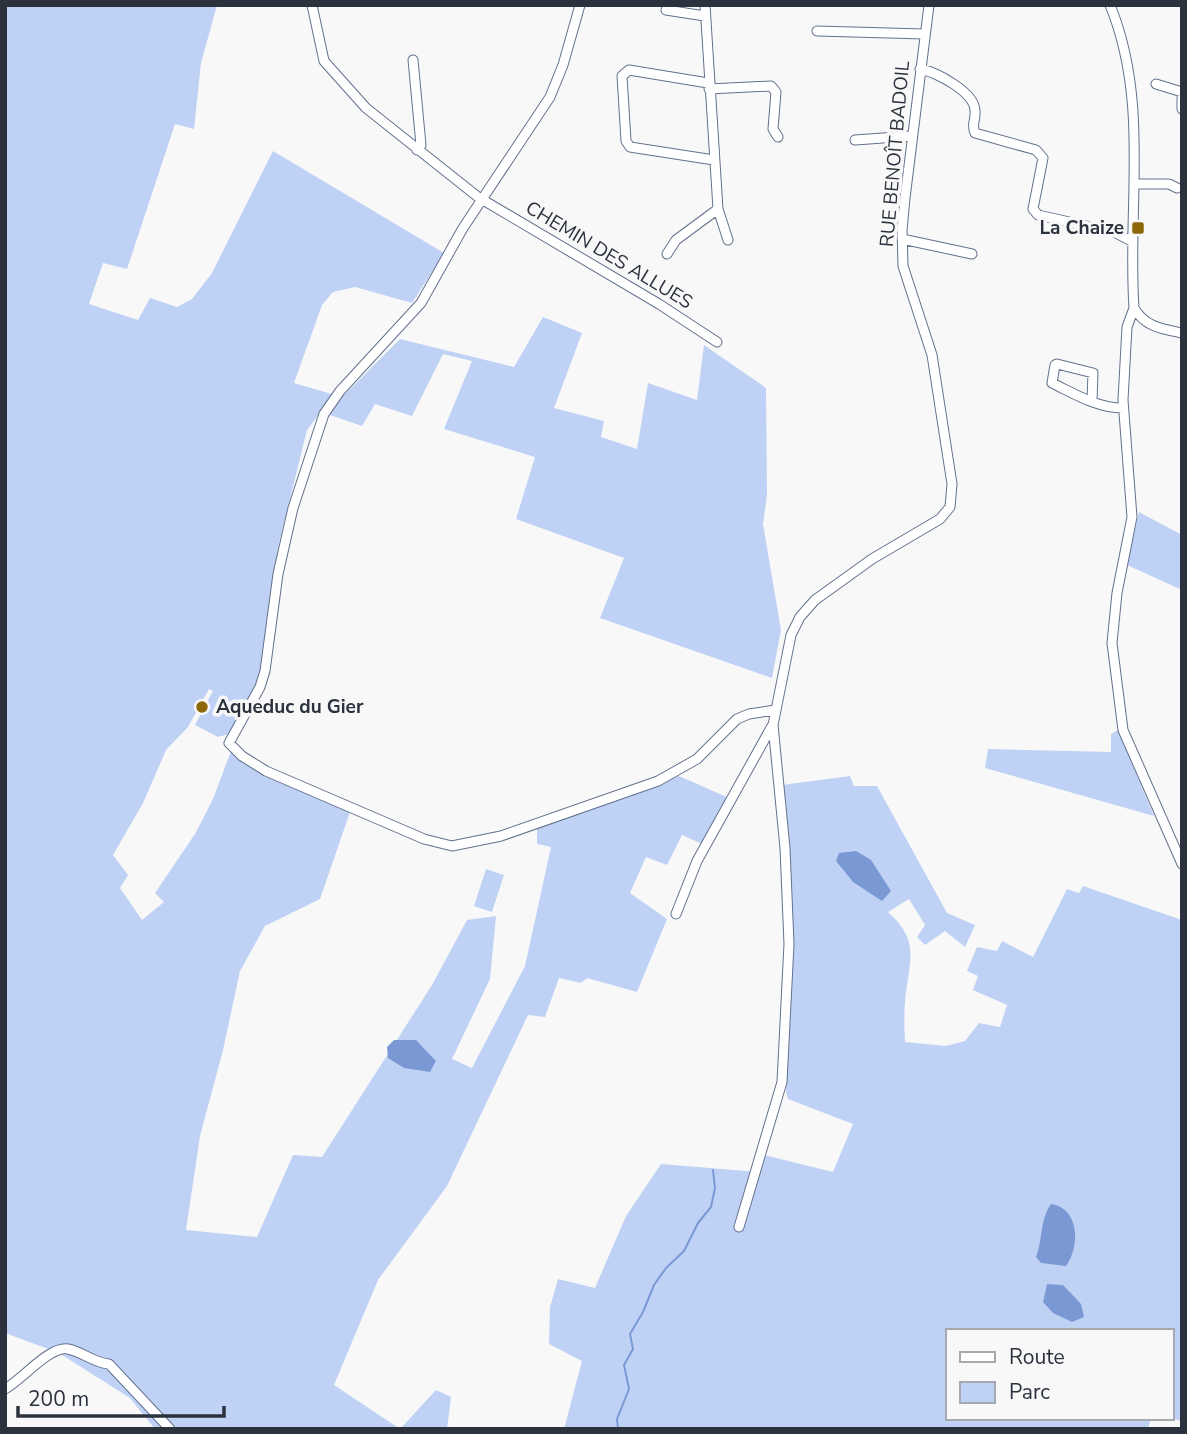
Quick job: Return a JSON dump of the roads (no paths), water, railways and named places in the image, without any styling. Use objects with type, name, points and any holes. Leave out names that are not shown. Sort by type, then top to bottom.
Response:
[{"type":"street","name":"CHEMIN DES ALLUES","points":[[312,5],[324,61],[366,108],[478,197],[718,342]]},
{"type":"street","points":[[580,5],[563,65],[550,97],[463,229],[421,303],[340,391],[324,414],[293,508],[278,574],[261,687],[229,743],[242,756],[266,771],[425,839],[452,846],[501,836],[658,781],[697,759],[737,719],[775,710],[773,725],[785,848],[789,944],[782,1082],[739,1227]]},
{"type":"street","points":[[705,5],[718,209],[728,240]]},
{"type":"street","name":"RUE BENOÎT BADOIL","points":[[775,710],[791,635],[800,617],[815,600],[872,559],[935,522],[950,507],[952,484],[932,355],[903,266],[902,239],[911,136],[929,5]]},
{"type":"street","points":[[1110,5],[1127,55],[1130,76],[1135,184],[1134,308],[1127,327],[1123,408],[1132,517],[1117,593],[1112,643],[1123,730],[1182,864]]},
{"type":"street","points":[[666,10],[705,16]]},
{"type":"street","name":"RUE BENOÎT BADOIL","points":[[817,31],[925,34]]},
{"type":"street","points":[[412,60],[421,145],[417,150]]},
{"type":"street","points":[[920,69],[951,82],[973,101],[976,110],[972,127],[975,133],[1037,150],[1043,158],[1033,209],[1038,215],[1114,232],[1133,242]]},
{"type":"street","points":[[714,160],[630,146],[626,141],[622,76],[629,70],[709,86],[771,86],[776,92],[773,129],[778,137]]},
{"type":"street","points":[[1156,84],[1182,92]]},
{"type":"street","points":[[1182,98],[1182,109]]},
{"type":"street","points":[[855,140],[911,136]]},
{"type":"street","points":[[1135,184],[1169,184],[1177,188]]},
{"type":"street","points":[[667,254],[676,240],[718,209]]},
{"type":"street","points":[[902,239],[972,254]]},
{"type":"street","points":[[1134,308],[1139,317],[1150,325],[1182,333]]},
{"type":"street","points":[[1092,401],[1093,373],[1057,363],[1052,383],[1107,408],[1123,408]]},
{"type":"street","points":[[676,914],[697,862],[773,725]]},
{"type":"street","points":[[5,1389],[20,1381],[51,1352],[68,1349],[99,1364],[109,1364],[170,1429]]},
{"type":"water","points":[[856,851],[871,860],[891,891],[882,901],[853,882],[836,861],[839,853]]},
{"type":"water","points":[[394,1040],[416,1040],[436,1061],[430,1072],[404,1068],[388,1058],[387,1047]]},
{"type":"water","points":[[1051,1204],[1068,1213],[1075,1229],[1074,1249],[1066,1266],[1041,1263],[1036,1257],[1045,1216]]},
{"type":"water","points":[[1047,1284],[1063,1285],[1081,1304],[1084,1317],[1072,1322],[1053,1313],[1043,1302]]},
{"type":"waterway","points":[[618,1429],[617,1419],[629,1389],[624,1365],[633,1349],[630,1334],[654,1285],[666,1268],[684,1251],[698,1223],[711,1207],[715,1188],[713,1170]]},
{"type":"place","name":"La Chaize","points":[[1138,228]]},
{"type":"place","name":"Aqueduc du Gier","points":[[202,707]]}]
